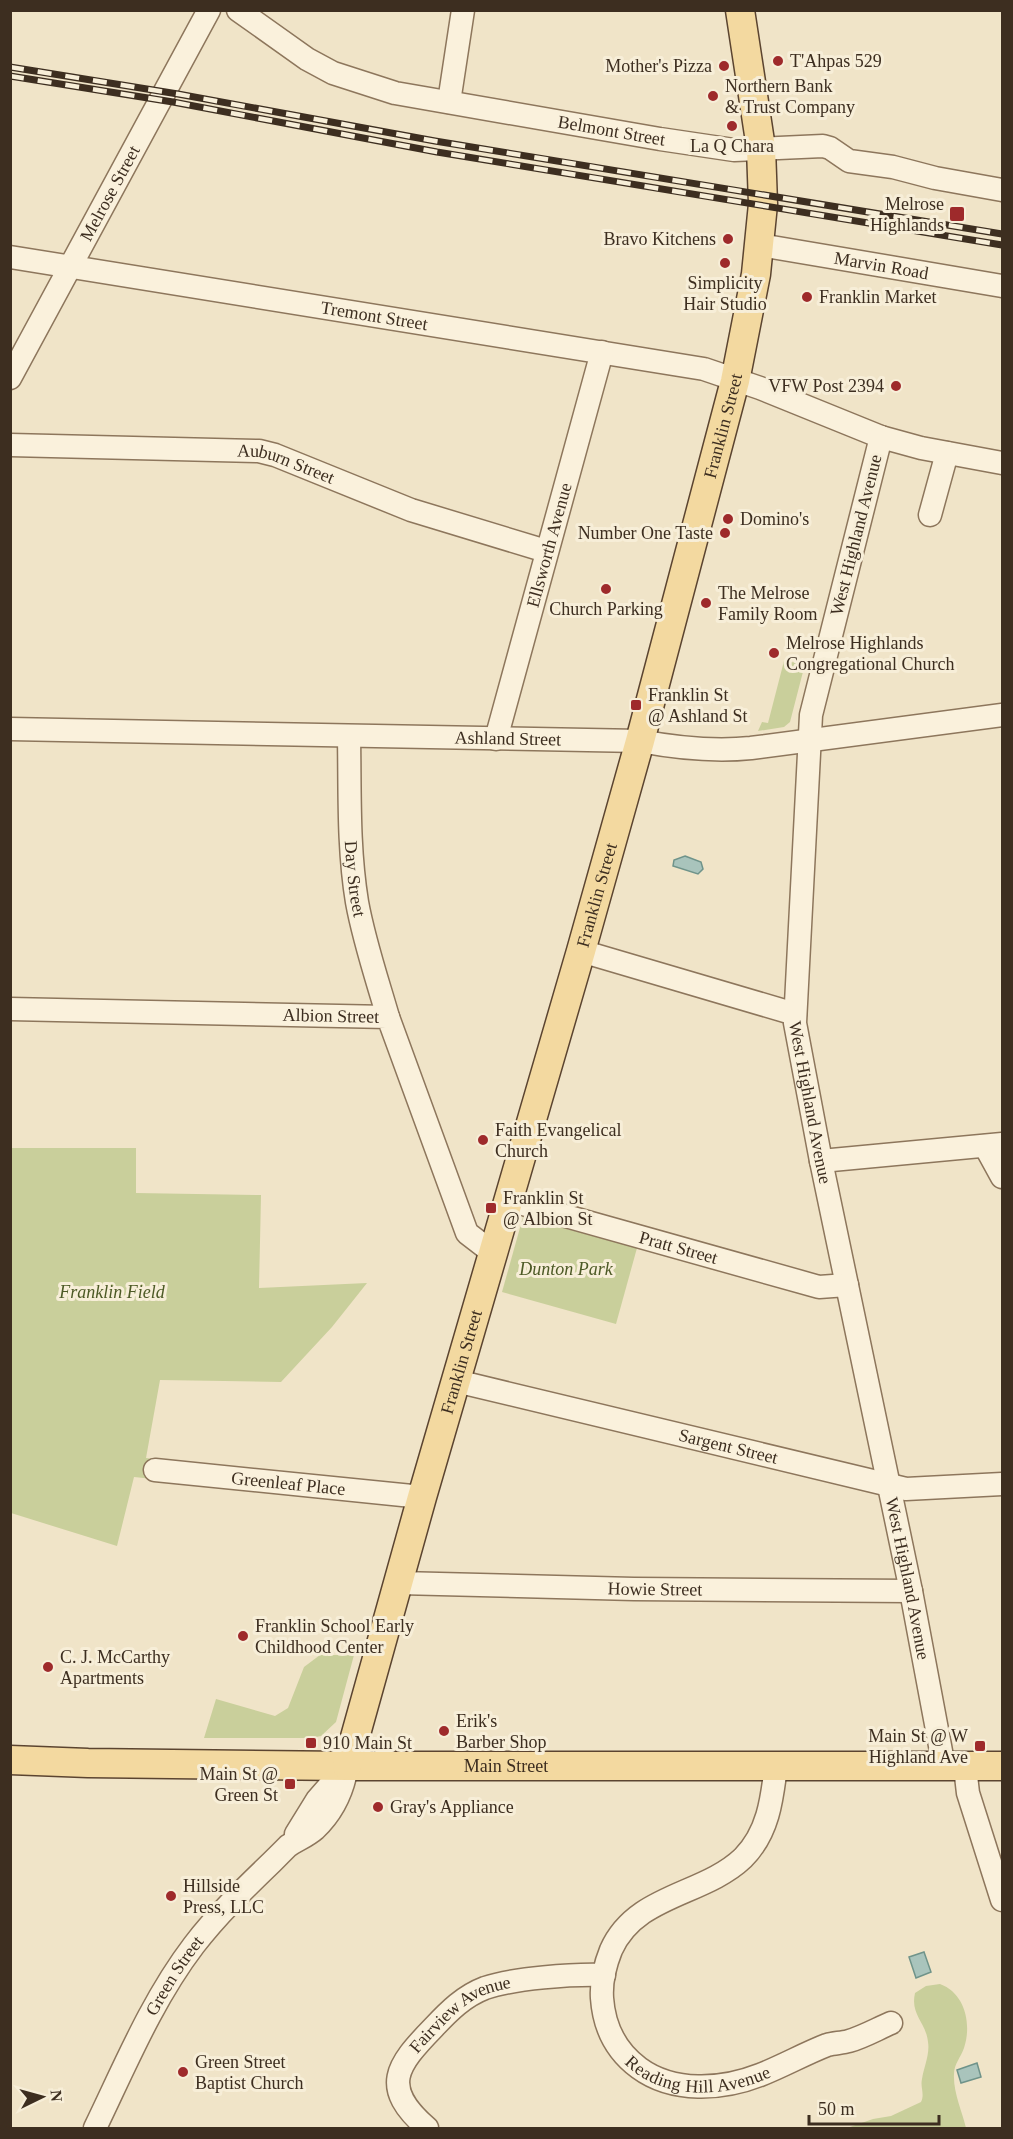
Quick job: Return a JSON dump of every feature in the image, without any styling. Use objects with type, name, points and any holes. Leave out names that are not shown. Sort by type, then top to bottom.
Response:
[{"type":"main road","name":"Franklin Street","points":[[347,1766],[422,1497],[640,741],[735,381],[750,313],[760,245],[763,204],[761,148],[740,10]]},
{"type":"main road","name":"Main Street","points":[[10,1760],[347,1766],[1002,1766]]},
{"type":"street","name":"Melrose Street","points":[[10,378],[209,10]]},
{"type":"street","name":"Belmont Street","points":[[238,10],[307,59],[333,73],[395,93],[734,150],[823,146],[849,161],[893,167],[935,178],[1002,190]]},
{"type":"street","points":[[448,102],[463,10]]},
{"type":"street","name":"Marvin Road","points":[[760,245],[1002,286]]},
{"type":"street","name":"Tremont Street","points":[[10,257],[704,369],[760,388],[881,437],[946,453],[1002,463]]},
{"type":"street","name":"Ellsworth Avenue","points":[[496,739],[602,352]]},
{"type":"street","name":"West Highland Avenue","points":[[881,437],[811,712],[795,1014],[797,1039],[911,1591],[954,1767],[968,1792],[1002,1900]]},
{"type":"street","name":"Auburn Street","points":[[10,445],[260,451],[411,510],[546,551]]},
{"type":"street","points":[[930,515],[946,453]]},
{"type":"street","name":"Ashland Street","points":[[10,729],[640,741],[712,751],[1002,716]]},
{"type":"street","name":"Day Street","points":[[350,737],[351,834],[356,892],[366,944],[388,1017]]},
{"type":"street","points":[[581,951],[795,1014]]},
{"type":"street","name":"Albion Street","points":[[10,1009],[388,1017],[467,1233],[493,1253]]},
{"type":"street","points":[[821,1161],[994,1145],[1002,1177]]},
{"type":"street","name":"Pratt Street","points":[[509,1200],[819,1287],[847,1285]]},
{"type":"street","name":"Sargent Street","points":[[456,1381],[889,1486],[913,1489],[1002,1484]]},
{"type":"street","name":"Greenleaf Place","points":[[155,1470],[422,1497]]},
{"type":"street","name":"Howie Street","points":[[399,1583],[634,1589],[911,1591]]},
{"type":"street","name":"Green Street","points":[[101,2126],[156,2002],[194,1945],[216,1918],[289,1846],[318,1800],[347,1766]]},
{"type":"street","name":"Reading Hill Avenue","points":[[776,1766],[769,1814],[753,1846],[742,1858],[718,1876],[656,1904],[639,1915],[615,1941],[604,1975],[602,1994],[604,2015],[613,2040],[621,2052],[651,2076],[668,2083],[706,2086],[749,2079],[827,2045],[851,2040],[891,2024]]},
{"type":"street","name":"Fairview Avenue","points":[[428,2128],[406,2108],[402,2100],[399,2085],[400,2071],[411,2051],[453,2007],[474,1993],[496,1985],[604,1975]]},
{"type":"green space","points":[[784,661],[805,664],[790,722],[784,727],[758,731],[762,722],[768,723]]},
{"type":"green space","name":"Franklin Field","points":[[10,1148],[136,1148],[136,1193],[261,1195],[259,1288],[367,1283],[332,1327],[281,1382],[160,1380],[146,1458],[218,1466],[202,1484],[134,1477],[117,1546],[11,1513]]},
{"type":"green space","name":"Dunton Park","points":[[523,1217],[637,1248],[616,1324],[502,1292]]},
{"type":"green space","points":[[320,1655],[354,1655],[336,1722],[321,1736],[311,1738],[204,1738],[216,1699],[275,1716],[288,1708],[304,1667]]},
{"type":"green space","points":[[940,1984],[949,1988],[961,2002],[967,2020],[966,2039],[954,2074],[956,2095],[966,2128],[847,2128],[873,2119],[891,2116],[921,2102],[928,2047],[927,2035],[916,2013],[915,1993],[926,1986]]},
{"type":"water","points":[[685,856],[701,862],[703,869],[698,874],[673,866],[674,860]]},
{"type":"water","points":[[924,1952],[931,1972],[916,1978],[909,1957]]},
{"type":"water","points":[[977,2063],[981,2077],[961,2083],[957,2070]]},
{"type":"railway","points":[[10,67],[178,94],[435,141],[1002,234]]},
{"type":"railway","points":[[10,76],[173,102],[437,152],[1002,245]]},
{"type":"place","name":"T'Ahpas 529","points":[[778,61]]},
{"type":"place","name":"Mother's Pizza","points":[[724,66]]},
{"type":"place","name":"Northern Bank & Trust Company","points":[[713,96]]},
{"type":"place","name":"La Q Chara","points":[[732,126]]},
{"type":"place","name":"Melrose Highlands","points":[[957,214]]},
{"type":"place","name":"Bravo Kitchens","points":[[728,239]]},
{"type":"place","name":"Simplicity Hair Studio","points":[[725,263]]},
{"type":"place","name":"Franklin Market","points":[[807,297]]},
{"type":"place","name":"VFW Post 2394","points":[[896,386]]},
{"type":"place","name":"Domino's","points":[[728,519]]},
{"type":"place","name":"Number One Taste","points":[[725,533]]},
{"type":"place","name":"Church Parking","points":[[606,589]]},
{"type":"place","name":"The Melrose Family Room","points":[[706,603]]},
{"type":"place","name":"Melrose Highlands Congregational Church","points":[[774,653]]},
{"type":"place","name":"Franklin St @ Ashland St","points":[[636,705]]},
{"type":"place","name":"Faith Evangelical Church","points":[[483,1140]]},
{"type":"place","name":"Franklin St @ Albion St","points":[[491,1208]]},
{"type":"place","name":"Franklin School Early Childhood Center","points":[[243,1636]]},
{"type":"place","name":"C. J. McCarthy Apartments","points":[[48,1667]]},
{"type":"place","name":"Erik's Barber Shop","points":[[444,1731]]},
{"type":"place","name":"910 Main St","points":[[311,1743]]},
{"type":"place","name":"Main St @ W Highland Ave","points":[[980,1746]]},
{"type":"place","name":"Main St @ Green St","points":[[290,1784]]},
{"type":"place","name":"Gray's Appliance","points":[[378,1807]]},
{"type":"place","name":"Hillside Press, LLC","points":[[171,1896]]},
{"type":"place","name":"Green Street Baptist Church","points":[[183,2072]]}]
